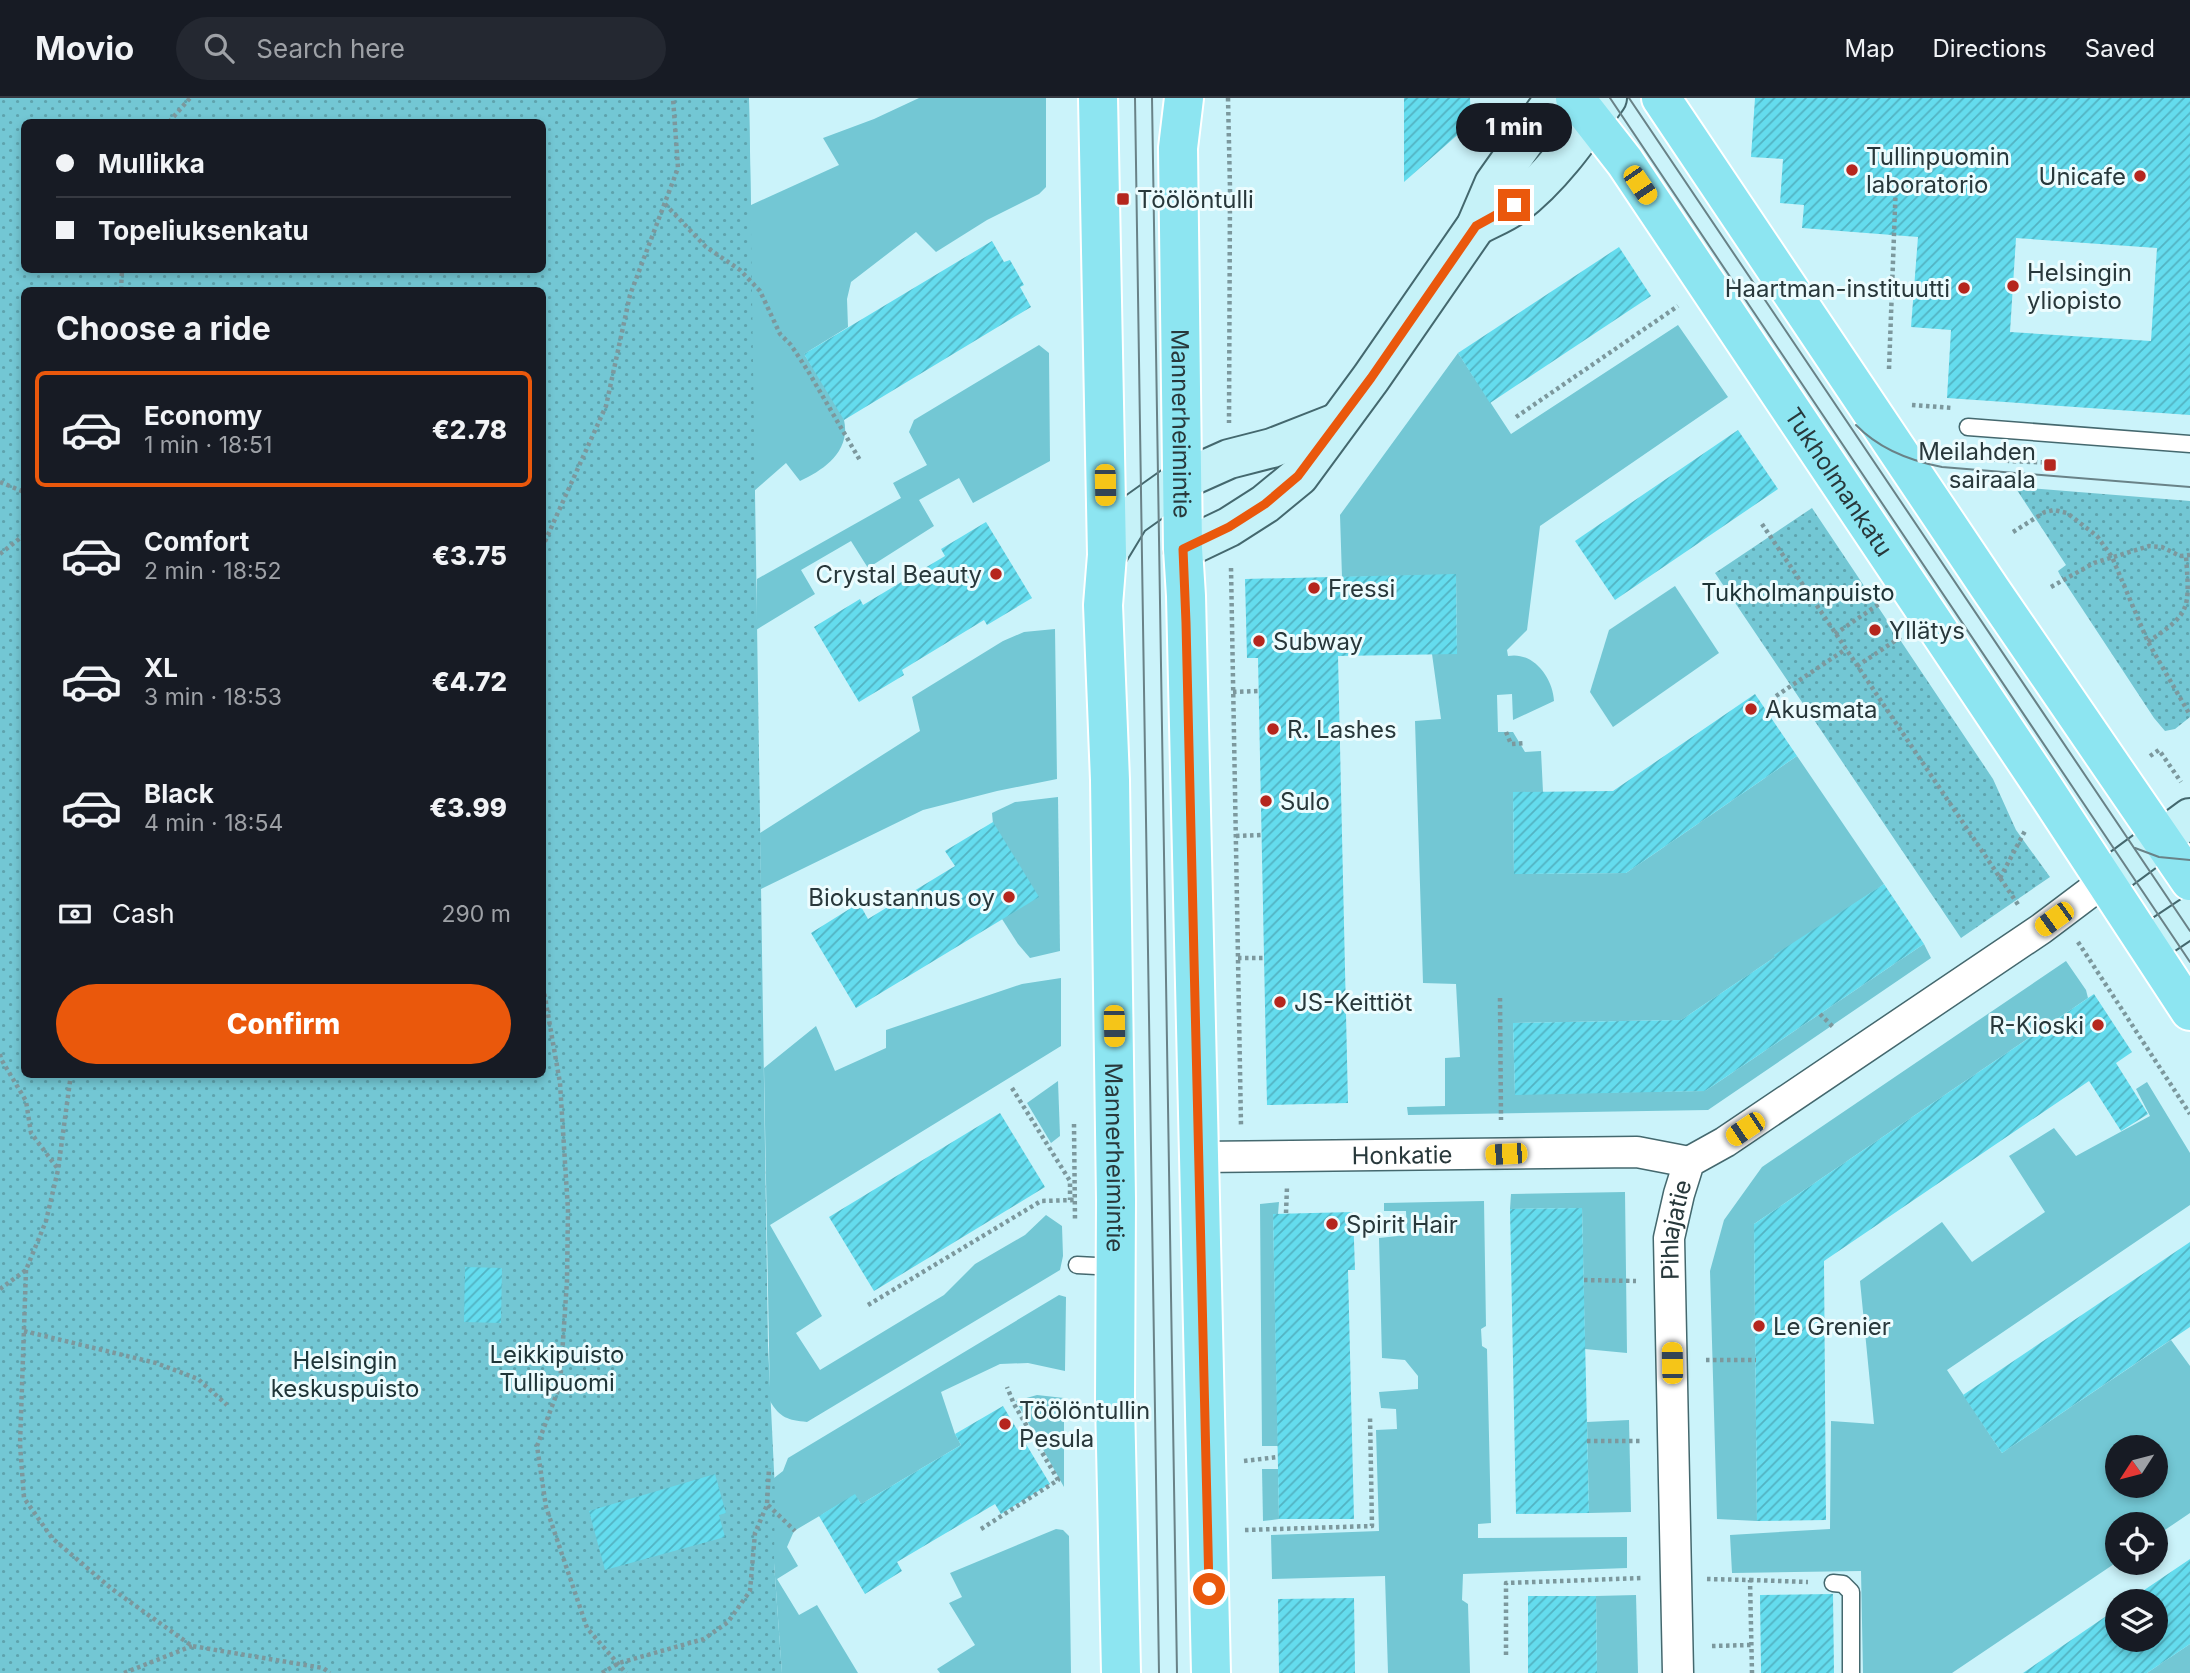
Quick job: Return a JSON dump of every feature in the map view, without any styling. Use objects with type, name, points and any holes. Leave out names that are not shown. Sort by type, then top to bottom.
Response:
[{"type":"main road","name":"Mannerheimintie","points":[[1098,98],[1107,555],[1103,605],[1110,780],[1115,1402],[1121,1673]]},
{"type":"main road","name":"Mannerheimintie","points":[[1184,98],[1178,148],[1183,549],[1211,1673]]},
{"type":"main road","points":[[1183,549],[1229,527],[1265,504],[1298,476],[1371,378],[1476,226],[1494,184],[1555,98]]},
{"type":"main road","points":[[1661,98],[2065,700],[2176,828],[2190,881]]},
{"type":"main road","points":[[1476,226],[1514,205],[1559,162],[1591,105]]},
{"type":"main road","name":"Tukholmankatu","points":[[1591,105],[1625,162],[2106,880],[2190,1011]]},
{"type":"main road","points":[[1107,555],[1130,517],[1182,480],[1229,459],[1272,448],[1336,423]]},
{"type":"main road","points":[[2106,880],[2176,828]]},
{"type":"main road","points":[[2148,945],[2190,916]]},
{"type":"street","name":"Pihlajatie","points":[[1678,1673],[1669,1238],[1689,1162],[1725,1142],[2010,950],[2106,880]]},
{"type":"street","name":"Honkatie","points":[[1199,1157],[1637,1152],[1689,1162]]},
{"type":"lane","points":[[1968,427],[2190,444]]},
{"type":"lane","points":[[1077,1265],[1115,1266]]},
{"type":"lane","points":[[1833,1583],[1843,1584],[1851,1592],[1852,1673]]},
{"type":"path","points":[[172,119],[190,98]]},
{"type":"path","points":[[546,539],[606,406],[630,295],[678,168],[673,98]]},
{"type":"path","points":[[1228,98],[1229,459]]},
{"type":"path","points":[[1889,377],[1896,181]]},
{"type":"path","points":[[665,204],[706,247],[740,270],[760,292],[780,334],[792,345],[861,462]]},
{"type":"path","points":[[1516,417],[1684,301]]},
{"type":"path","points":[[0,482],[21,491]]},
{"type":"path","points":[[2013,532],[2045,512],[2054,510],[2067,513],[2097,536],[2112,558],[2148,642],[2190,715]]},
{"type":"path","points":[[1762,524],[2020,906]]},
{"type":"path","points":[[1229,527],[1241,1157]]},
{"type":"path","points":[[0,554],[21,537]]},
{"type":"path","points":[[2050,587],[2077,571],[2149,546],[2188,556],[2189,606],[2186,616],[2176,626],[2148,642]]},
{"type":"path","points":[[1835,634],[1885,599]]},
{"type":"path","points":[[1857,666],[1908,633]]},
{"type":"path","points":[[1776,696],[1846,649]]},
{"type":"path","points":[[1233,692],[1258,691]]},
{"type":"path","points":[[1506,732],[1511,744],[1525,743]]},
{"type":"path","points":[[2159,750],[2169,765]]},
{"type":"path","points":[[2000,878],[2027,827]]},
{"type":"path","points":[[1236,836],[1262,835]]},
{"type":"path","points":[[1238,958],[1264,958]]},
{"type":"path","points":[[1500,998],[1501,1120]]},
{"type":"path","points":[[546,1003],[560,1083],[568,1210],[567,1281],[560,1385],[537,1446],[546,1507],[587,1628],[626,1673]]},
{"type":"path","points":[[1820,1014],[1835,1030]]},
{"type":"path","points":[[0,1054],[26,1101],[32,1133],[58,1170]]},
{"type":"path","points":[[70,1078],[58,1170],[46,1221],[26,1270],[20,1444],[24,1498],[52,1538],[112,1588],[192,1646],[323,1668],[330,1673]]},
{"type":"path","points":[[868,1305],[1041,1201],[1072,1200],[1070,1181],[1012,1088]]},
{"type":"path","points":[[1286,1213],[1287,1187]]},
{"type":"path","points":[[0,1289],[26,1270]]},
{"type":"path","points":[[1584,1280],[1636,1281]]},
{"type":"path","points":[[24,1331],[156,1363],[198,1379],[227,1405]]},
{"type":"path","points":[[1706,1360],[1756,1360]]},
{"type":"path","points":[[981,1529],[1058,1480],[1007,1387]]},
{"type":"path","points":[[1245,1530],[1372,1526],[1370,1416]]},
{"type":"path","points":[[1587,1441],[1642,1441]]},
{"type":"path","points":[[1244,1461],[1278,1457]]},
{"type":"path","points":[[601,1673],[619,1663],[704,1639],[728,1622],[750,1591],[755,1533],[767,1504],[769,1468]]},
{"type":"path","points":[[767,1504],[794,1531]]},
{"type":"path","points":[[1506,1655],[1506,1583],[1647,1578]]},
{"type":"path","points":[[1711,1579],[1833,1583]]},
{"type":"path","points":[[1750,1580],[1752,1673]]},
{"type":"path","points":[[1712,1646],[1751,1645]]},
{"type":"path","points":[[124,1673],[192,1646]]},
{"type":"green space","name":"Helsingin keskuspuisto","points":[[0,98],[749,98],[768,1345],[775,1492],[774,1563],[782,1673],[0,1673]]},
{"type":"green space","points":[[682,98],[749,98],[751,205],[839,165],[823,138],[919,98],[1046,98],[1046,187],[1039,194],[987,220],[936,252],[916,232],[851,282],[847,299],[848,327],[804,354],[838,406],[845,431],[834,458],[800,481],[786,463],[754,491]]},
{"type":"green space","points":[[1678,325],[1728,397],[1540,526],[1527,630],[1507,650],[1508,656],[1526,658],[1540,668],[1550,684],[1554,701],[1513,720],[1512,694],[1497,695],[1498,732],[1513,732],[1525,752],[1541,751],[1543,792],[1513,793],[1514,874],[1626,873],[1797,756],[1884,884],[1681,1020],[1513,1023],[1515,1094],[1705,1091],[1924,944],[1931,958],[1708,1110],[1408,1115],[1407,1107],[1445,1106],[1445,1058],[1460,1057],[1456,984],[1423,983],[1415,721],[1441,719],[1432,654],[1457,654],[1456,575],[1342,577],[1340,515],[1458,353],[1511,434]]},
{"type":"green space","points":[[1039,345],[1049,353],[1050,461],[973,503],[959,478],[919,500],[934,526],[868,568],[851,541],[801,570],[815,594],[756,630],[757,579],[901,498],[893,483],[927,465],[909,432],[914,420]]},
{"type":"green space","points":[[2015,487],[2190,501],[2190,717],[2175,729],[2165,731],[2154,718],[2060,575],[2058,571],[2066,565]]},
{"type":"green space","name":"Tukholmanpuisto","points":[[1812,508],[1993,779],[2016,830],[2050,877],[1961,938],[1715,573]]},
{"type":"green space","points":[[1675,586],[1719,653],[1613,727],[1590,692],[1609,630]]},
{"type":"green space","points":[[1055,629],[1057,779],[923,810],[761,889],[760,833],[920,731],[912,697],[1003,641],[1024,632]]},
{"type":"green space","points":[[1058,797],[1060,951],[1030,958],[1002,919],[992,813],[1015,802]]},
{"type":"green space","points":[[2066,961],[2086,990],[2088,998],[1754,1224],[1757,1521],[1717,1519],[1710,1271],[1724,1220],[1762,1167]]},
{"type":"green space","points":[[1061,978],[1061,1046],[770,1225],[822,1316],[796,1333],[820,1370],[944,1295],[975,1264],[1025,1235],[1046,1215],[1062,1226],[1063,1256],[1060,1270],[807,1422],[781,1415],[770,1401],[764,1068],[816,1026],[835,1071],[886,1048],[886,1030],[1022,984]]},
{"type":"green space","points":[[1058,1081],[1060,1136],[1051,1143],[1027,1103]]},
{"type":"green space","points":[[2147,1082],[2190,1153],[2190,1205],[1947,1370],[2002,1453],[2171,1340],[2190,1366],[2190,1513],[2168,1528],[2168,1512],[2105,1512],[2105,1570],[1952,1673],[1863,1673],[1861,1571],[1732,1573],[1730,1535],[1830,1529],[1831,1421],[1874,1424],[1860,1281],[1942,1222],[1972,1262],[2045,1212],[2009,1156],[2054,1128],[2076,1156],[2150,1116],[2136,1089]]},
{"type":"green space","points":[[1625,1192],[1627,1353],[1585,1349],[1582,1208],[1510,1209],[1511,1194]]},
{"type":"green space","points":[[1484,1201],[1486,1326],[1481,1329],[1482,1346],[1487,1349],[1491,1523],[1478,1524],[1478,1538],[1627,1537],[1627,1568],[1463,1574],[1462,1600],[1468,1604],[1470,1673],[1388,1673],[1385,1576],[1272,1579],[1271,1535],[1379,1531],[1376,1430],[1397,1429],[1396,1409],[1381,1408],[1379,1392],[1418,1389],[1418,1376],[1405,1360],[1382,1358],[1379,1238],[1407,1235],[1406,1211],[1384,1211],[1384,1203]]},
{"type":"green space","points":[[1279,1202],[1278,1214],[1273,1214],[1278,1446],[1262,1446],[1260,1204]]},
{"type":"green space","points":[[1059,1295],[1066,1297],[1065,1371],[1028,1363],[1000,1364],[941,1392],[961,1445],[861,1504],[855,1495],[794,1531],[787,1547],[798,1566],[777,1579],[799,1615],[817,1605],[858,1673],[782,1673],[774,1563],[774,1478],[783,1471],[788,1458]]},
{"type":"green space","points":[[1037,1395],[1064,1398],[1064,1487],[1016,1401]]},
{"type":"green space","points":[[1629,1420],[1631,1512],[1589,1513],[1587,1422]]},
{"type":"green space","points":[[1262,1469],[1278,1469],[1279,1519],[1263,1521]]},
{"type":"green space","points":[[1056,1529],[1063,1530],[1069,1536],[1071,1673],[940,1673],[937,1669],[975,1645],[949,1603],[962,1597],[950,1573]]},
{"type":"green space","points":[[1636,1595],[1638,1673],[1597,1673],[1596,1596]]},
{"type":"green space","points":[[2190,1644],[2190,1673],[2147,1673]]},
{"type":"building","points":[[1404,98],[1470,98],[1471,123],[1404,182]]},
{"type":"building","name":"Helsingin yliopisto","points":[[1755,98],[2190,98],[2190,415],[1947,398],[1951,330],[1911,327],[1918,237],[1802,228],[1804,205],[1780,203],[1783,159],[1751,157]],"holes":[[[2016,238],[2157,248],[2151,341],[2010,332]]]},
{"type":"building","points":[[992,241],[1004,262],[1010,260],[1024,285],[1020,287],[1031,307],[844,420],[804,354]]},
{"type":"building","points":[[1619,247],[1651,296],[1490,403],[1458,353]]},
{"type":"building","points":[[1738,430],[1778,489],[1615,600],[1575,541]]},
{"type":"building","points":[[986,522],[1032,598],[987,625],[984,620],[902,670],[904,675],[859,702],[814,627],[860,599],[863,605],[945,556],[941,549]]},
{"type":"building","points":[[1456,574],[1457,654],[1338,656],[1348,1103],[1267,1105],[1258,658],[1247,658],[1245,579]]},
{"type":"building","points":[[1755,694],[1797,756],[1626,873],[1514,874],[1513,792],[1613,791]]},
{"type":"building","points":[[993,822],[1039,897],[856,1008],[811,933],[859,903],[868,919],[955,866],[945,851]]},
{"type":"building","points":[[1884,884],[1924,944],[1705,1091],[1515,1095],[1513,1023],[1681,1020],[1775,957],[1774,955]]},
{"type":"building","points":[[2094,994],[2132,1052],[2116,1063],[2148,1114],[2121,1131],[2089,1081],[1824,1261],[1826,1520],[1757,1521],[1754,1224]]},
{"type":"building","points":[[1000,1113],[1045,1187],[874,1291],[829,1217]]},
{"type":"building","points":[[1582,1208],[1589,1513],[1516,1514],[1510,1209]]},
{"type":"building","points":[[1353,1212],[1355,1270],[1348,1270],[1354,1519],[1279,1519],[1273,1214]]},
{"type":"building","points":[[2190,1242],[2190,1327],[2002,1453],[1963,1395]]},
{"type":"building","points":[[465,1267],[502,1268],[501,1323],[464,1322]]},
{"type":"building","points":[[1003,1406],[1050,1484],[1001,1514],[995,1504],[897,1562],[902,1571],[865,1594],[819,1516],[855,1494],[861,1504],[961,1445],[955,1434]]},
{"type":"building","points":[[715,1474],[726,1513],[719,1515],[725,1537],[605,1570],[589,1511]]},
{"type":"building","points":[[2190,1559],[2190,1644],[2147,1673],[2023,1673],[2105,1617],[2105,1652],[2168,1652],[2168,1589],[2146,1589]]},
{"type":"building","points":[[1833,1594],[1834,1673],[1761,1673],[1760,1595]]},
{"type":"building","points":[[1528,1596],[1596,1596],[1597,1673],[1528,1673]]},
{"type":"building","points":[[1354,1598],[1355,1673],[1279,1673],[1278,1599]]},
{"type":"tram line","points":[[1135,98],[1159,1673]]},
{"type":"tram line","points":[[1152,98],[1177,1673]]},
{"type":"tram line","points":[[1610,98],[2190,962]]},
{"type":"tram line","points":[[1629,98],[2190,931]]},
{"type":"tram line","points":[[1856,425],[1875,441],[1896,453],[1942,467],[2190,487]]},
{"type":"tram line","points":[[2135,848],[2159,857],[2190,860]]},
{"type":"place","name":"Tullinpuomin laboratorio","points":[[1852,170]]},
{"type":"place","name":"Unicafe","points":[[2140,176]]},
{"type":"place","name":"Töölöntulli","points":[[1123,199]]},
{"type":"place","name":"Helsingin yliopisto","points":[[2013,286]]},
{"type":"place","name":"Haartman-instituutti","points":[[1964,288]]},
{"type":"place","name":"Meilahden sairaala","points":[[2050,465]]},
{"type":"place","name":"Crystal Beauty","points":[[996,574]]},
{"type":"place","name":"Fressi","points":[[1314,588]]},
{"type":"place","name":"Yllätys","points":[[1875,630]]},
{"type":"place","name":"Subway","points":[[1259,641]]},
{"type":"place","name":"Akusmata","points":[[1751,709]]},
{"type":"place","name":"R. Lashes","points":[[1273,729]]},
{"type":"place","name":"Sulo","points":[[1266,801]]},
{"type":"place","name":"Biokustannus oy","points":[[1009,897]]},
{"type":"place","name":"JS-Keittiöt","points":[[1280,1002]]},
{"type":"place","name":"R-Kioski","points":[[2098,1025]]},
{"type":"place","name":"Spirit Hair","points":[[1332,1224]]},
{"type":"place","name":"Le Grenier","points":[[1759,1326]]},
{"type":"place","name":"Töölöntullin Pesula","points":[[1005,1424]]},
{"type":"route","points":[[1209,1589],[1183,549],[1229,527],[1265,504],[1298,476],[1371,378],[1476,226],[1514,205]]},
{"type":"park label","name":"Leikkipuisto Tullipuomi","points":[[557,1368]]}]
